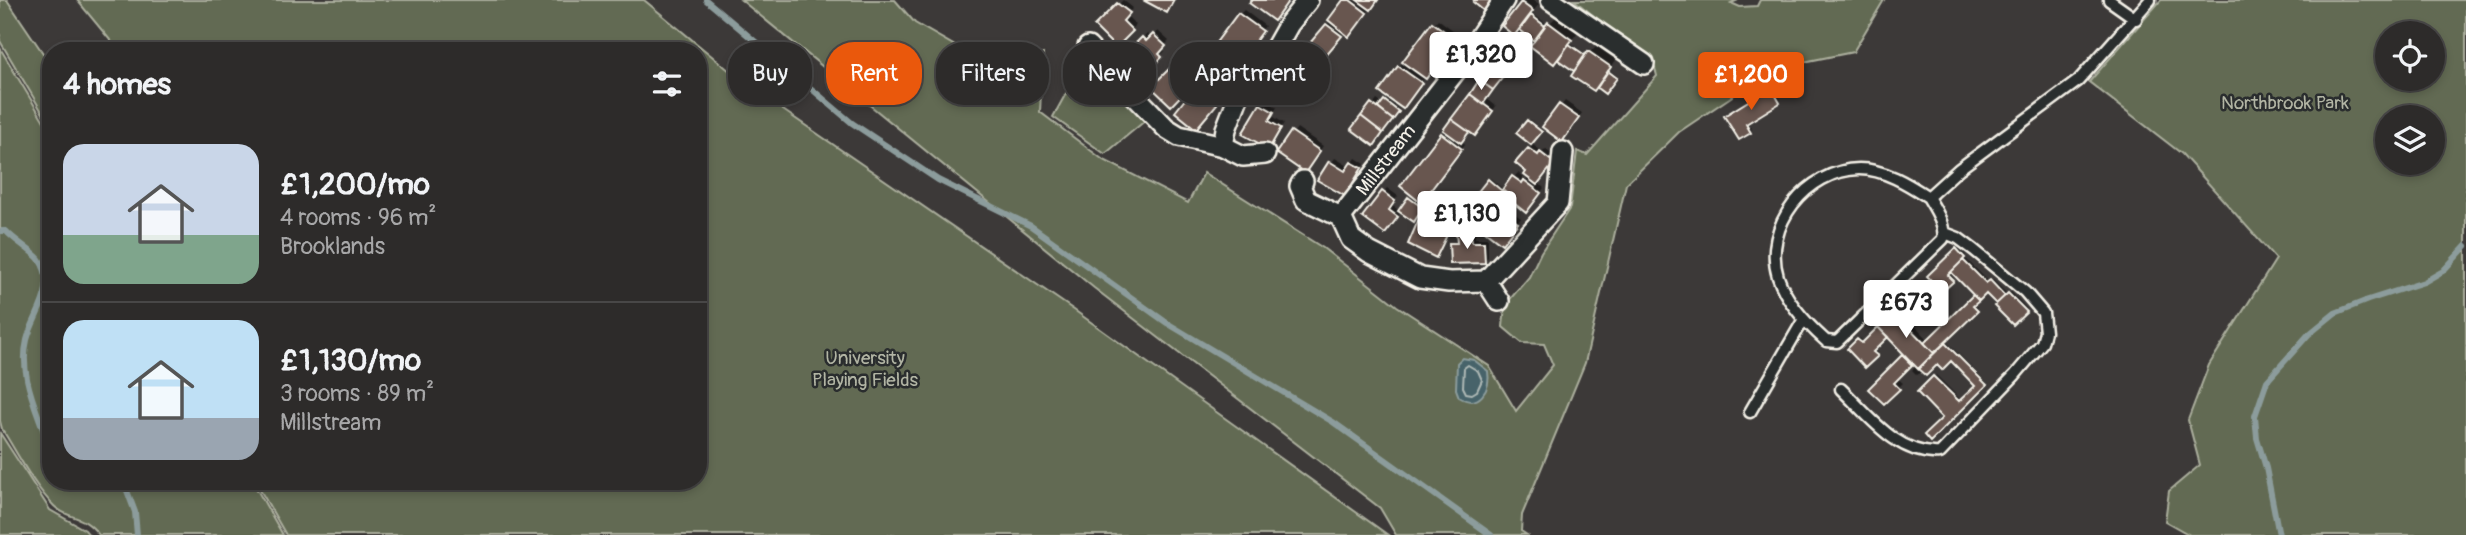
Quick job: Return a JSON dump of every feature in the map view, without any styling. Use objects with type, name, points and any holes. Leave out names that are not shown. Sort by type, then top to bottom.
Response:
[{"type":"street","points":[[1223,146],[1226,129],[1239,95],[1268,61],[1289,24],[1308,0]]},
{"type":"street","name":"Millstream","points":[[1341,217],[1464,60],[1504,0]]},
{"type":"street","points":[[1551,0],[1644,64]]},
{"type":"street","points":[[1144,105],[1166,128],[1179,136],[1223,146],[1243,156],[1265,154]]},
{"type":"street","points":[[1303,181],[1300,187],[1306,200],[1341,217],[1352,239],[1369,251],[1420,278],[1450,282],[1486,281],[1558,203],[1563,152]]},
{"type":"street","points":[[1486,281],[1500,301]]},
{"type":"lane","points":[[2109,0],[2136,19]]},
{"type":"lane","points":[[1928,197],[1959,169],[2078,81],[2136,19],[2150,0]]},
{"type":"lane","points":[[1841,389],[1902,446],[1918,452],[1940,453],[2042,343],[2045,332],[2043,313],[2025,292],[1974,250],[1945,233],[1928,197],[1884,173],[1858,169],[1841,172],[1805,190],[1793,204],[1782,224],[1775,261],[1782,286],[1804,318],[1826,341],[1838,342],[1925,258],[1943,239],[1945,233]]},
{"type":"lane","points":[[1750,412],[1804,318]]},
{"type":"green space","points":[[0,0],[7,0],[42,52],[42,112],[0,41]]},
{"type":"green space","name":"University Playing Fields","points":[[77,0],[644,0],[695,42],[112,42]]},
{"type":"green space","points":[[741,0],[895,0],[915,23],[948,42],[936,42],[936,105],[1040,105],[1040,112],[1102,159],[1188,203],[1204,173],[1323,248],[1397,306],[1489,366],[1516,411],[1553,365],[1544,344],[1522,343],[1503,327],[1505,305],[1529,277],[1541,252],[1570,208],[1577,151],[1587,155],[1657,76],[1654,64],[1574,0],[1738,0],[1731,3],[1740,7],[1757,6],[1760,0],[1884,0],[1853,52],[1774,68],[1679,132],[1626,184],[1585,363],[1522,515],[1521,531],[1527,535],[1396,535],[1380,508],[1094,288],[870,105],[922,105],[922,42],[826,42],[826,69],[812,58],[812,42],[792,42]]},
{"type":"green space","name":"Northbrook Park","points":[[2161,0],[2466,0],[2466,535],[2190,535],[2165,521],[2169,491],[2200,465],[2188,420],[2209,365],[2276,259],[2182,154],[2089,82]]},
{"type":"green space","points":[[0,48],[42,118],[42,490],[257,490],[283,535],[99,535],[87,523],[59,510],[46,498],[2,429]]},
{"type":"green space","name":"University Playing Fields","points":[[707,52],[728,69],[728,105],[776,105],[1074,310],[1388,535],[286,535],[260,490],[707,490]]},
{"type":"green space","points":[[1063,99],[1063,105],[1131,105],[1146,120],[1105,154],[1053,117]]},
{"type":"green space","points":[[0,433],[50,510],[89,535],[0,535]]},
{"type":"water","points":[[1462,358],[1474,360],[1488,371],[1485,391],[1482,396],[1472,401],[1459,397],[1456,389],[1457,363]]},
{"type":"building","points":[[1143,0],[1174,0],[1167,13]]},
{"type":"building","points":[[1252,0],[1289,0],[1274,21],[1249,3]]},
{"type":"building","points":[[1343,0],[1350,0],[1367,13],[1349,37],[1328,20]]},
{"type":"building","points":[[1357,0],[1378,0],[1371,10]]},
{"type":"building","points":[[1474,0],[1492,0],[1484,11]]},
{"type":"building","points":[[1521,2],[1533,11],[1514,36],[1502,26]]},
{"type":"building","points":[[1117,3],[1130,13],[1123,21],[1133,31],[1122,42],[1110,42],[1094,26]]},
{"type":"building","points":[[1238,13],[1263,31],[1255,42],[1216,42]]},
{"type":"building","points":[[1531,15],[1545,26],[1534,41],[1520,30]]},
{"type":"building","points":[[1432,22],[1455,39],[1426,79],[1402,62]]},
{"type":"building","points":[[1548,22],[1572,40],[1554,64],[1530,46]]},
{"type":"building","points":[[1326,24],[1342,36],[1330,50],[1330,42],[1311,42]]},
{"type":"building","points":[[1153,34],[1166,46],[1156,63],[1156,42],[1137,42],[1142,37],[1146,41]]},
{"type":"building","points":[[1569,44],[1585,55],[1574,71],[1558,60]]},
{"type":"building","points":[[1588,51],[1611,67],[1594,91],[1571,76]]},
{"type":"building","points":[[1496,58],[1510,68],[1493,90],[1479,80]]},
{"type":"building","points":[[1398,66],[1422,83],[1403,109],[1379,92]]},
{"type":"building","points":[[1170,68],[1171,106],[1156,92],[1156,82]]},
{"type":"building","points":[[1608,71],[1617,78],[1605,94],[1597,88]]},
{"type":"building","points":[[1479,80],[1493,90],[1483,104],[1470,94]]},
{"type":"building","points":[[1771,87],[1780,103],[1746,124],[1751,133],[1739,140],[1724,116]]},
{"type":"building","points":[[1470,94],[1493,111],[1475,136],[1451,119]]},
{"type":"building","points":[[1384,100],[1399,112],[1393,120],[1378,108]]},
{"type":"building","points":[[1371,103],[1393,120],[1383,133],[1361,116]]},
{"type":"building","points":[[1559,104],[1579,118],[1562,142],[1542,127]]},
{"type":"building","points":[[1181,105],[1216,105],[1196,129],[1175,112]]},
{"type":"building","points":[[1259,105],[1274,112],[1269,121],[1281,128],[1269,149],[1242,134]]},
{"type":"building","points":[[1361,116],[1383,133],[1374,146],[1351,129]]},
{"type":"building","points":[[1451,119],[1469,132],[1461,143],[1443,130]]},
{"type":"building","points":[[1527,120],[1542,132],[1531,145],[1516,133]]},
{"type":"building","points":[[1291,131],[1320,151],[1305,173],[1276,153]]},
{"type":"building","points":[[1441,133],[1462,149],[1421,203],[1400,186]]},
{"type":"building","points":[[1528,148],[1538,155],[1540,152],[1554,163],[1537,185],[1524,175],[1526,172],[1515,163]]},
{"type":"building","points":[[1329,161],[1345,171],[1351,162],[1362,168],[1345,196],[1317,180]]},
{"type":"building","points":[[1512,176],[1522,183],[1524,180],[1541,193],[1526,213],[1502,190]]},
{"type":"building","points":[[1488,179],[1502,191],[1490,205],[1476,194]]},
{"type":"building","points":[[1382,191],[1395,201],[1389,210],[1398,217],[1385,234],[1362,217]]},
{"type":"building","points":[[1408,197],[1423,208],[1414,222],[1398,211]]},
{"type":"building","points":[[1491,208],[1499,213],[1501,211],[1518,223],[1502,244],[1485,231],[1488,227],[1481,222]]},
{"type":"building","points":[[1418,221],[1447,235],[1436,258],[1408,244]]},
{"type":"building","points":[[1456,233],[1471,233],[1472,242],[1484,242],[1485,263],[1450,264],[1449,243],[1457,243]]},
{"type":"building","points":[[1956,248],[1965,258],[1948,275],[1954,281],[1942,292],[1927,276]]},
{"type":"building","points":[[1963,260],[1986,283],[1990,280],[2005,296],[1996,304],[1986,294],[1979,301],[1951,272]]},
{"type":"building","points":[[2008,293],[2027,312],[2013,325],[1994,306]]},
{"type":"building","points":[[1973,295],[1979,301],[1973,306],[1978,311],[1934,353],[1924,343]]},
{"type":"building","points":[[1894,312],[1934,353],[1918,369],[1878,327]]},
{"type":"building","points":[[1878,327],[1888,337],[1873,352],[1878,356],[1865,368],[1847,349],[1857,339],[1862,343]]},
{"type":"building","points":[[1945,343],[1987,385],[1930,442],[1924,435],[1942,418],[1917,392],[1933,376],[1959,401],[1975,386],[1951,361],[1942,370],[1937,365],[1926,376],[1918,369]]},
{"type":"building","points":[[1902,355],[1912,365],[1894,383],[1900,389],[1884,404],[1868,389]]},
{"type":"waterway","points":[[706,0],[852,123],[938,180],[1031,226],[1167,323],[1333,422],[1491,535]]},
{"type":"waterway","points":[[0,231],[6,231],[36,256],[42,264]]},
{"type":"waterway","points":[[2279,535],[2266,468],[2257,438],[2255,416],[2267,381],[2308,335],[2335,313],[2424,282],[2443,271],[2466,246]]},
{"type":"waterway","points":[[42,302],[30,330],[25,352],[27,377],[42,426]]},
{"type":"waterway","points":[[127,490],[135,512],[137,535]]}]
